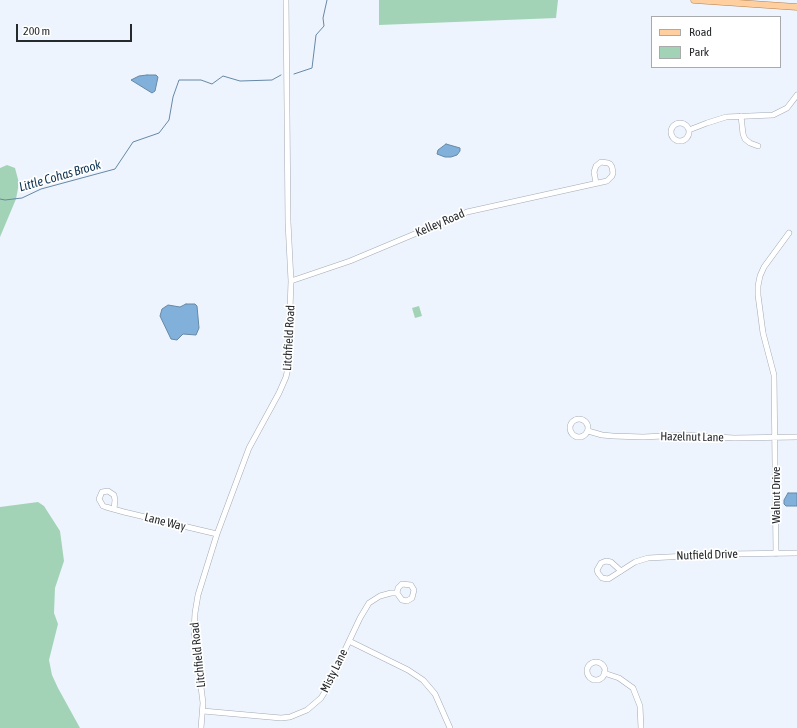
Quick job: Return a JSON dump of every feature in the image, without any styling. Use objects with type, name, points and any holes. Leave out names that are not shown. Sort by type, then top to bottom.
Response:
[{"type":"main road","points":[[694,0],[797,7]]},
{"type":"street","name":"Litchfield Road","points":[[201,728],[203,711],[202,690],[195,648],[194,622],[198,595],[217,534],[249,448],[279,393],[288,368],[290,281],[286,0]]},
{"type":"street","points":[[689,130],[719,119],[741,116],[773,115],[787,108],[797,95]]},
{"type":"street","points":[[741,116],[745,139],[758,146]]},
{"type":"street","name":"Kelley Road","points":[[290,281],[350,261],[466,212],[608,181],[613,173],[612,167],[608,163],[601,162],[596,166],[594,172],[596,183]]},
{"type":"street","name":"Walnut Drive","points":[[776,554],[774,375],[763,333],[758,286],[764,267],[789,233]]},
{"type":"street","name":"Hazelnut Lane","points":[[588,431],[602,435],[643,437],[684,435],[720,437],[797,437]]},
{"type":"street","name":"Lane Way","points":[[114,509],[217,534]]},
{"type":"street","name":"Nutfield Drive","points":[[621,571],[611,562],[606,561],[601,562],[597,570],[599,576],[604,579],[610,578],[621,571],[634,562],[655,557],[797,553]]},
{"type":"street","name":"Misty Lane","points":[[203,711],[281,718],[298,715],[313,706],[323,694],[360,618],[370,603],[386,594],[397,594]]},
{"type":"street","points":[[349,641],[408,670],[423,680],[436,694],[450,728]]},
{"type":"street","points":[[604,672],[619,678],[633,688],[640,706],[641,728]]},
{"type":"green space","points":[[379,0],[558,0],[556,18],[379,25]]},
{"type":"green space","points":[[7,165],[15,168],[19,183],[16,199],[0,237],[0,168]]},
{"type":"green space","points":[[419,306],[422,316],[415,318],[412,308]]},
{"type":"green space","points":[[38,502],[44,506],[60,531],[64,561],[55,588],[54,613],[58,624],[49,660],[52,675],[80,728],[0,728],[0,507]]},
{"type":"water","points":[[156,75],[158,77],[155,91],[152,93],[131,80],[139,76]]},
{"type":"water","points":[[446,144],[460,148],[460,151],[457,155],[451,157],[445,157],[437,154],[438,150]]},
{"type":"water","points":[[186,304],[195,304],[197,306],[199,328],[196,335],[183,334],[177,340],[171,339],[160,316],[162,309],[168,305],[180,307]]},
{"type":"water","points":[[788,493],[797,493],[797,506],[786,506],[784,504],[784,500]]},
{"type":"waterway","name":"Little Cohas Brook","points":[[294,74],[312,68],[316,35],[324,26],[323,18],[327,0]]},
{"type":"waterway","name":"Little Cohas Brook","points":[[0,199],[5,200],[22,198],[41,189],[115,169],[133,142],[159,133],[169,120],[173,97],[179,80],[201,80],[212,84],[223,76],[240,81],[272,80],[281,75]]}]
